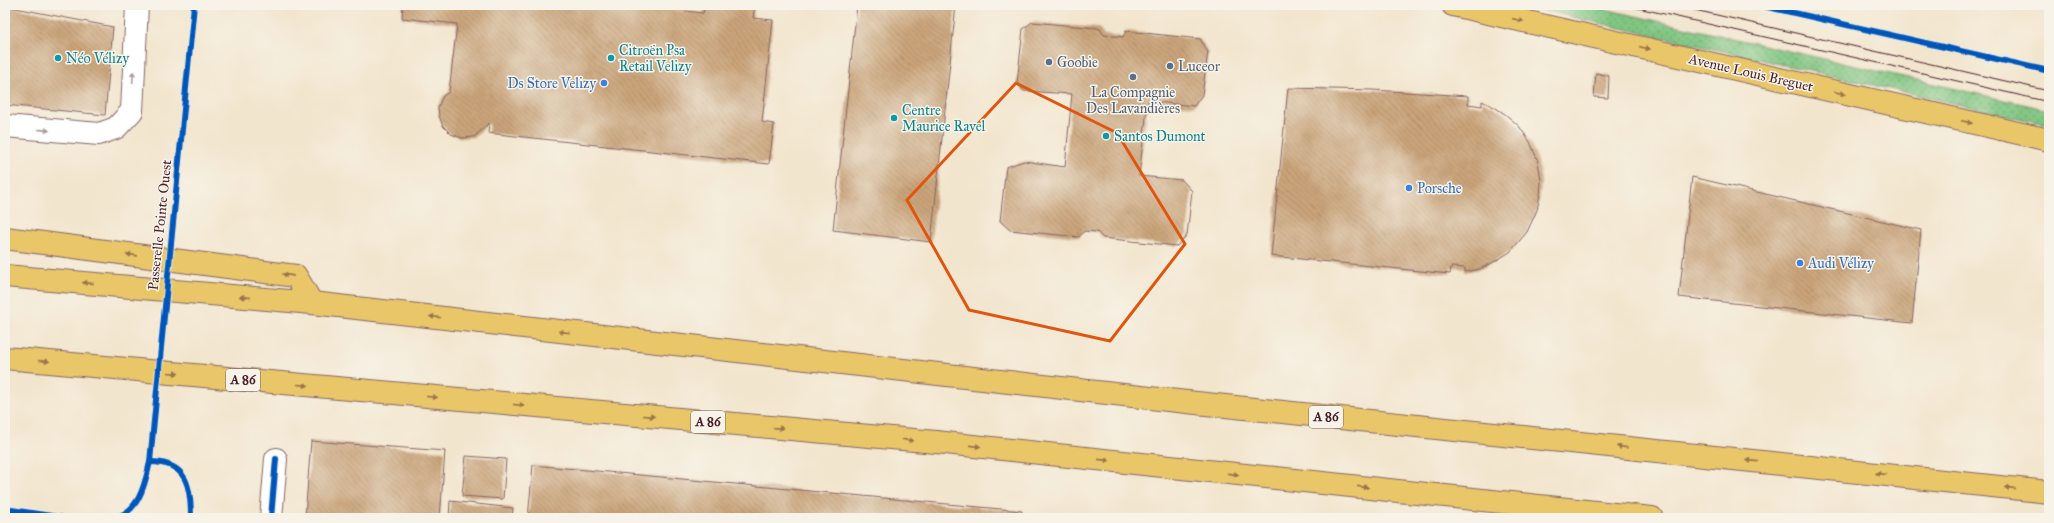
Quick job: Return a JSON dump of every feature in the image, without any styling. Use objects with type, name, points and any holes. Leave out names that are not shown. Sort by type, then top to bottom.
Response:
[{"type":"main road","name":"Avenue Louis Breguet","points":[[1453,5],[2049,140]]},
{"type":"main road","points":[[5,238],[296,276],[312,303]]},
{"type":"main road","name":"A 86","points":[[5,276],[312,303],[1152,399],[2049,492]]},
{"type":"main road","name":"A 86","points":[[5,358],[936,442],[1652,518]]},
{"type":"street","points":[[5,126],[99,134],[116,128],[132,111],[137,5]]},
{"type":"street","points":[[271,518],[276,459]]},
{"type":"path","points":[[150,455],[149,465],[161,462],[172,466],[186,480],[190,491]]},
{"type":"highlighted area","points":[[1016,83],[1117,133],[1185,244],[1110,341],[969,310],[907,200]]},
{"type":"green space","points":[[1519,5],[1587,5],[2049,110],[2049,125]]},
{"type":"building","name":"Citroën Psa Retail Velizy","points":[[403,5],[670,5],[670,9],[703,13],[705,5],[755,5],[753,18],[773,20],[762,122],[774,124],[769,164],[488,133],[489,123],[474,137],[462,138],[451,134],[443,126],[439,116],[438,107],[443,96],[449,92],[457,24],[402,18]]},
{"type":"building","name":"Centre Maurice Ravel","points":[[857,5],[956,5],[931,242],[833,230]]},
{"type":"building","name":"Néo Vélizy","points":[[5,6],[113,27],[105,115],[5,105],[8,91],[5,90]]},
{"type":"building","name":"Santos Dumont","points":[[1032,22],[1097,28],[1100,29],[1104,35],[1123,37],[1126,31],[1200,39],[1208,52],[1202,95],[1194,106],[1148,101],[1139,176],[1182,180],[1192,191],[1187,235],[1177,246],[1103,238],[1097,232],[1084,231],[1079,237],[1010,230],[1000,221],[1006,167],[1024,161],[1065,167],[1072,94],[1024,91],[1017,83],[1023,29]]},
{"type":"building","points":[[1596,73],[1609,76],[1608,98],[1594,97]]},
{"type":"building","name":"Porsche","points":[[1288,88],[1373,90],[1468,96],[1468,104],[1482,106],[1482,101],[1494,107],[1519,126],[1530,142],[1538,161],[1541,181],[1540,195],[1537,210],[1527,232],[1510,252],[1492,263],[1480,269],[1465,272],[1465,268],[1451,267],[1450,274],[1271,256]]},
{"type":"building","name":"Audi Vélizy","points":[[1692,177],[1921,230],[1912,323],[1679,297]]},
{"type":"building","points":[[311,441],[445,451],[440,518],[305,518]]},
{"type":"building","points":[[466,456],[506,459],[503,499],[462,496]]},
{"type":"building","points":[[533,465],[1022,511],[1022,518],[528,518]]},
{"type":"building","points":[[450,501],[513,508],[512,518],[449,518]]},
{"type":"tram line","points":[[1625,5],[2049,102]]},
{"type":"tram line","points":[[1673,5],[2049,91]]},
{"type":"cycle path","name":"Passerelle Pointe Ouest","points":[[112,518],[129,511],[135,504],[143,488],[150,462],[194,5]]},
{"type":"cycle path","points":[[1759,5],[2049,71]]},
{"type":"cycle path","points":[[271,518],[276,459]]},
{"type":"cycle path","points":[[150,462],[172,466],[179,471],[188,486],[191,518]]},
{"type":"cycle path","points":[[5,509],[65,518]]},
{"type":"place","name":"Néo Vélizy","points":[[58,58]]},
{"type":"place","name":"Citroën Psa Retail Velizy","points":[[611,58]]},
{"type":"place","name":"Goobie","points":[[1049,62]]},
{"type":"place","name":"Luceor","points":[[1170,66]]},
{"type":"place","name":"La Compagnie Des Lavandières","points":[[1133,77]]},
{"type":"place","name":"Ds Store Velizy","points":[[604,83]]},
{"type":"place","name":"Centre Maurice Ravel","points":[[894,118]]},
{"type":"place","name":"Santos Dumont","points":[[1106,136]]},
{"type":"place","name":"Porsche","points":[[1409,188]]},
{"type":"place","name":"Audi Vélizy","points":[[1800,263]]}]
